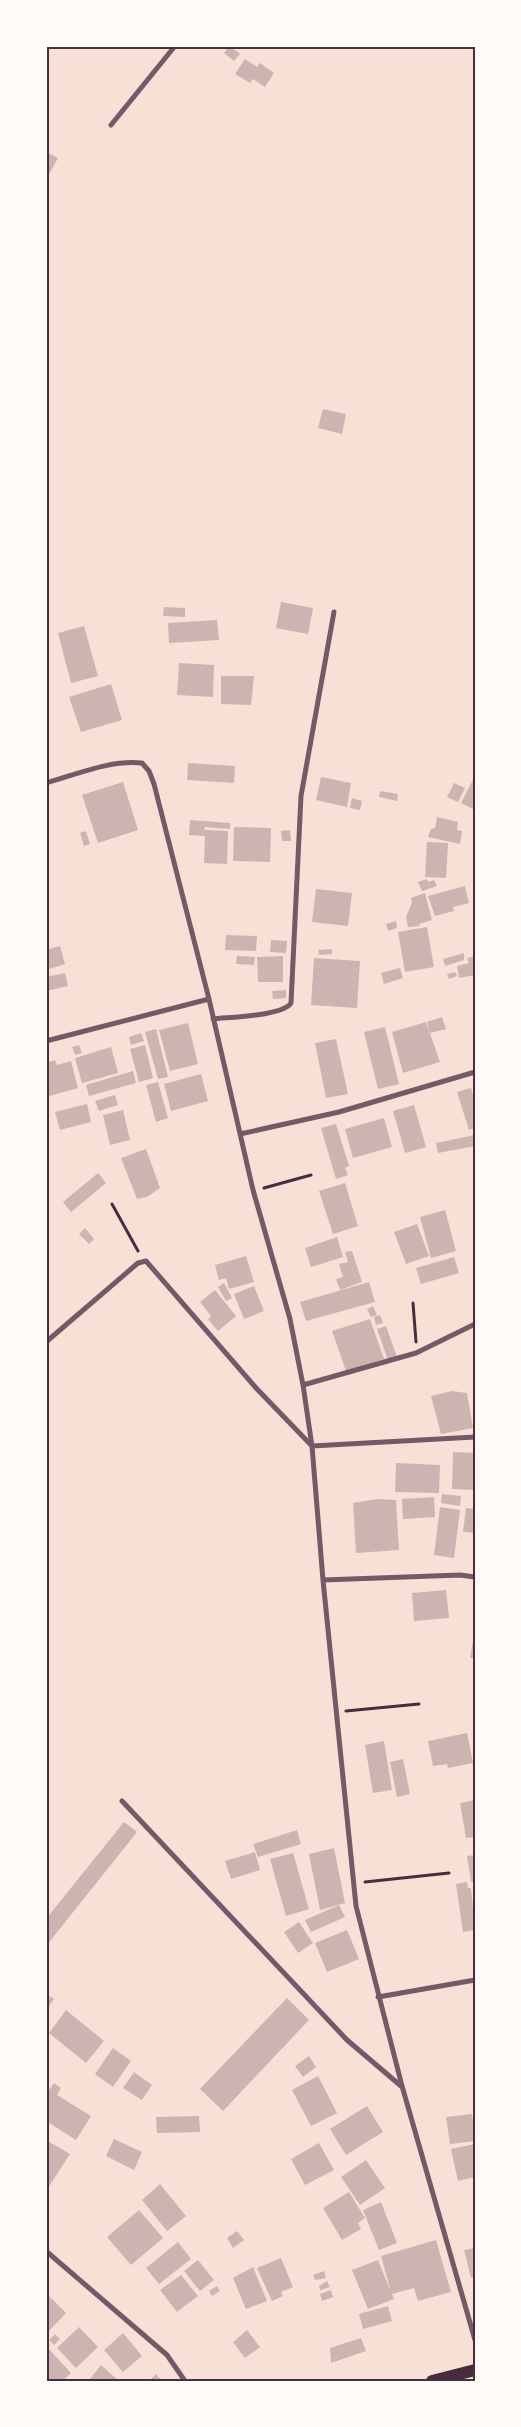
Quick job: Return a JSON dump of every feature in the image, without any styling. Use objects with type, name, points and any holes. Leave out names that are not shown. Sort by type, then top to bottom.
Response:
[{"type":"main road","points":[[432,2381],[475,2370]]},
{"type":"street","points":[[111,124],[175,46]]},
{"type":"street","points":[[213,1019],[277,1012],[288,1008],[291,1003],[301,796],[334,612]]},
{"type":"street","points":[[46,783],[106,765],[125,762],[142,764],[149,771],[154,784],[209,998],[253,1190],[290,1319],[303,1386],[312,1446],[323,1580],[338,1711],[352,1883],[378,1997],[475,2340]]},
{"type":"street","points":[[46,1041],[209,998]]},
{"type":"street","points":[[240,1134],[339,1112],[475,1072]]},
{"type":"street","points":[[46,1342],[143,1261],[146,1261],[312,1446]]},
{"type":"street","points":[[303,1386],[416,1353],[475,1324]]},
{"type":"street","points":[[312,1446],[475,1437]]},
{"type":"street","points":[[323,1580],[460,1575],[475,1577]]},
{"type":"street","points":[[122,1801],[347,2040],[402,2086]]},
{"type":"street","points":[[378,1997],[475,1980]]},
{"type":"street","points":[[46,2259],[49,2252],[167,2355],[185,2381]]},
{"type":"path","points":[[253,1190],[311,1175]]},
{"type":"path","points":[[112,1204],[143,1261]]},
{"type":"path","points":[[413,1303],[416,1353]]},
{"type":"path","points":[[338,1711],[419,1704]]},
{"type":"path","points":[[352,1883],[449,1873]]},
{"type":"building","points":[[229,46],[240,54],[234,61],[224,53]]},
{"type":"building","points":[[245,59],[257,67],[260,63],[274,73],[265,87],[253,79],[250,83],[235,74]]},
{"type":"building","points":[[46,152],[58,158],[46,180]]},
{"type":"building","points":[[323,409],[346,414],[342,434],[318,428]]},
{"type":"building","points":[[281,602],[313,608],[308,634],[276,628]]},
{"type":"building","points":[[164,607],[185,608],[185,617],[163,616]]},
{"type":"building","points":[[217,620],[219,640],[169,643],[168,623]]},
{"type":"building","points":[[84,626],[98,676],[71,683],[58,633]]},
{"type":"building","points":[[179,663],[214,665],[213,697],[177,695]]},
{"type":"building","points":[[221,676],[254,676],[251,705],[221,704]]},
{"type":"building","points":[[111,684],[122,720],[81,732],[69,697]]},
{"type":"building","points":[[188,763],[235,766],[234,783],[187,780]]},
{"type":"building","points":[[475,776],[475,810],[461,803]]},
{"type":"building","points":[[321,777],[351,783],[347,807],[316,800]]},
{"type":"building","points":[[123,782],[138,830],[98,843],[82,795]]},
{"type":"building","points":[[454,783],[465,788],[458,802],[447,797]]},
{"type":"building","points":[[380,791],[398,794],[397,801],[379,797]]},
{"type":"building","points":[[352,798],[362,801],[360,810],[350,808]]},
{"type":"building","points":[[437,817],[458,822],[457,830],[462,831],[460,844],[428,837],[431,829],[435,828]]},
{"type":"building","points":[[190,820],[230,823],[230,829],[205,827],[204,830],[228,831],[227,864],[204,863],[205,836],[189,835]]},
{"type":"building","points":[[234,827],[271,828],[270,862],[233,861]]},
{"type":"building","points":[[290,830],[291,841],[282,841],[281,831]]},
{"type":"building","points":[[86,831],[90,844],[84,846],[80,833]]},
{"type":"building","points":[[427,842],[448,843],[446,878],[425,877]]},
{"type":"building","points":[[427,879],[428,882],[434,880],[437,886],[422,891],[418,882]]},
{"type":"building","points":[[465,886],[469,903],[453,907],[454,911],[435,916],[428,896]]},
{"type":"building","points":[[316,889],[352,893],[348,926],[312,922]]},
{"type":"building","points":[[425,893],[432,920],[419,924],[420,926],[408,927],[406,917],[412,902],[411,898]]},
{"type":"building","points":[[396,921],[397,928],[388,931],[386,924]]},
{"type":"building","points":[[427,927],[434,967],[405,972],[398,932]]},
{"type":"building","points":[[226,935],[257,936],[256,951],[225,950]]},
{"type":"building","points":[[271,940],[287,941],[286,953],[270,952]]},
{"type":"building","points":[[60,946],[65,964],[46,970],[46,950]]},
{"type":"building","points":[[332,949],[332,954],[319,955],[318,950]]},
{"type":"building","points":[[464,953],[464,960],[445,966],[443,959]]},
{"type":"building","points":[[237,956],[255,957],[254,965],[236,964]]},
{"type":"building","points":[[283,956],[283,982],[258,982],[257,957]]},
{"type":"building","points":[[475,956],[475,975],[459,978],[457,966],[469,963],[467,958]]},
{"type":"building","points":[[314,958],[360,961],[357,1008],[311,1005]]},
{"type":"building","points":[[400,968],[403,978],[384,984],[381,973]]},
{"type":"building","points":[[455,972],[457,976],[449,979],[447,974]]},
{"type":"building","points":[[65,973],[68,986],[46,991],[46,977]]},
{"type":"building","points":[[286,990],[286,998],[273,999],[272,991]]},
{"type":"building","points":[[442,1017],[446,1029],[430,1033],[427,1022]]},
{"type":"building","points":[[426,1022],[440,1062],[403,1073],[392,1032]]},
{"type":"building","points":[[188,1023],[198,1064],[170,1071],[159,1030]]},
{"type":"building","points":[[385,1027],[399,1084],[378,1089],[364,1032]]},
{"type":"building","points":[[156,1029],[168,1077],[158,1079],[145,1032]]},
{"type":"building","points":[[141,1033],[144,1041],[131,1045],[129,1037]]},
{"type":"building","points":[[336,1039],[348,1094],[326,1098],[315,1043]]},
{"type":"building","points":[[79,1045],[82,1053],[75,1055],[72,1047]]},
{"type":"building","points":[[145,1045],[153,1078],[139,1082],[130,1049]]},
{"type":"building","points":[[111,1047],[118,1073],[82,1083],[75,1058]]},
{"type":"building","points":[[55,1060],[57,1065],[71,1061],[78,1088],[46,1097],[46,1063]]},
{"type":"building","points":[[133,1071],[136,1083],[89,1096],[86,1085]]},
{"type":"building","points":[[201,1074],[208,1101],[171,1111],[164,1084]]},
{"type":"building","points":[[158,1082],[168,1118],[156,1122],[146,1085]]},
{"type":"building","points":[[471,1088],[475,1102],[475,1128],[469,1130],[457,1092]]},
{"type":"building","points":[[115,1095],[118,1105],[99,1111],[95,1101]]},
{"type":"building","points":[[87,1104],[91,1122],[60,1130],[55,1112]]},
{"type":"building","points":[[414,1105],[426,1147],[405,1153],[393,1111]]},
{"type":"building","points":[[123,1110],[130,1140],[110,1145],[103,1115]]},
{"type":"building","points":[[384,1118],[392,1147],[353,1158],[345,1129]]},
{"type":"building","points":[[336,1124],[349,1166],[345,1168],[348,1175],[336,1179],[321,1128]]},
{"type":"building","points":[[475,1135],[475,1146],[438,1153],[436,1143]]},
{"type":"building","points":[[146,1149],[160,1188],[147,1197],[137,1199],[121,1158]]},
{"type":"building","points":[[98,1173],[106,1183],[71,1212],[63,1202]]},
{"type":"building","points":[[345,1183],[358,1226],[333,1234],[319,1191]]},
{"type":"building","points":[[445,1210],[456,1251],[431,1258],[420,1217]]},
{"type":"building","points":[[417,1224],[429,1256],[406,1264],[394,1232]]},
{"type":"building","points":[[85,1228],[94,1239],[89,1244],[79,1234]]},
{"type":"building","points":[[337,1237],[343,1257],[311,1267],[305,1248]]},
{"type":"building","points":[[352,1251],[362,1282],[340,1290],[336,1279],[343,1277],[339,1264],[348,1262],[345,1252]]},
{"type":"building","points":[[246,1256],[254,1282],[229,1289],[226,1278],[219,1280],[215,1265]]},
{"type":"building","points":[[454,1257],[459,1273],[421,1284],[416,1268]]},
{"type":"building","points":[[369,1282],[375,1302],[306,1321],[300,1302]]},
{"type":"building","points":[[224,1283],[232,1298],[226,1301],[218,1287]]},
{"type":"building","points":[[254,1286],[264,1311],[244,1319],[234,1294]]},
{"type":"building","points":[[215,1290],[236,1316],[218,1331],[208,1319],[211,1316],[200,1302]]},
{"type":"building","points":[[373,1306],[377,1315],[371,1317],[367,1309]]},
{"type":"building","points":[[380,1315],[383,1323],[376,1325],[374,1317]]},
{"type":"building","points":[[370,1319],[384,1359],[346,1371],[332,1331]]},
{"type":"building","points":[[386,1326],[397,1357],[388,1360],[377,1329]]},
{"type":"building","points":[[452,1391],[467,1393],[473,1428],[441,1434],[431,1396]]},
{"type":"building","points":[[453,1452],[475,1453],[474,1490],[452,1489]]},
{"type":"building","points":[[396,1463],[440,1465],[439,1493],[395,1492]]},
{"type":"building","points":[[442,1494],[461,1496],[460,1506],[441,1503]]},
{"type":"building","points":[[434,1497],[435,1517],[403,1519],[402,1499]]},
{"type":"building","points":[[377,1499],[396,1500],[399,1550],[356,1553],[353,1503]]},
{"type":"building","points":[[440,1507],[460,1510],[454,1558],[434,1555]]},
{"type":"building","points":[[466,1508],[475,1509],[475,1533],[463,1532]]},
{"type":"building","points":[[446,1590],[449,1618],[414,1621],[412,1593]]},
{"type":"building","points":[[474,1635],[475,1658],[470,1658]]},
{"type":"building","points":[[467,1733],[473,1763],[448,1768],[447,1764],[433,1766],[428,1741]]},
{"type":"building","points":[[384,1741],[392,1790],[373,1793],[365,1745]]},
{"type":"building","points":[[403,1759],[410,1794],[397,1797],[390,1762]]},
{"type":"building","points":[[475,1800],[475,1837],[466,1838],[460,1803]]},
{"type":"building","points":[[124,1822],[137,1832],[46,1946],[46,1919]]},
{"type":"building","points":[[297,1830],[301,1844],[258,1857],[253,1844]]},
{"type":"building","points":[[334,1848],[345,1903],[320,1910],[309,1854]]},
{"type":"building","points":[[255,1852],[260,1870],[231,1879],[225,1861]]},
{"type":"building","points":[[293,1853],[309,1909],[286,1916],[270,1859]]},
{"type":"building","points":[[475,1855],[475,1881],[471,1882],[467,1856]]},
{"type":"building","points":[[467,1882],[468,1888],[471,1888],[475,1930],[463,1932],[456,1884]]},
{"type":"building","points":[[339,1905],[345,1917],[311,1932],[305,1920]]},
{"type":"building","points":[[299,1922],[313,1943],[298,1953],[284,1932]]},
{"type":"building","points":[[347,1930],[359,1959],[327,1972],[315,1943]]},
{"type":"building","points":[[46,1994],[54,1999],[46,2010]]},
{"type":"building","points":[[287,1998],[309,2020],[223,2111],[200,2089]]},
{"type":"building","points":[[66,2010],[104,2041],[86,2063],[49,2033]]},
{"type":"building","points":[[113,2048],[131,2061],[113,2087],[95,2074]]},
{"type":"building","points":[[309,2056],[316,2067],[303,2077],[295,2066]]},
{"type":"building","points":[[134,2072],[152,2085],[142,2100],[123,2088]]},
{"type":"building","points":[[318,2076],[337,2113],[311,2126],[292,2090]]},
{"type":"building","points":[[54,2083],[61,2088],[57,2095],[91,2116],[76,2140],[46,2121],[46,2094]]},
{"type":"building","points":[[367,2106],[383,2132],[346,2155],[330,2129]]},
{"type":"building","points":[[472,2114],[475,2141],[450,2144],[446,2117]]},
{"type":"building","points":[[199,2116],[200,2132],[157,2133],[156,2117]]},
{"type":"building","points":[[114,2139],[142,2152],[134,2170],[106,2156]]},
{"type":"building","points":[[46,2140],[70,2154],[46,2191]]},
{"type":"building","points":[[319,2143],[334,2170],[305,2185],[291,2159]]},
{"type":"building","points":[[475,2144],[475,2177],[458,2181],[451,2149]]},
{"type":"building","points":[[366,2160],[385,2188],[360,2205],[341,2177]]},
{"type":"building","points":[[160,2184],[186,2216],[167,2231],[142,2200]]},
{"type":"building","points":[[349,2192],[365,2218],[358,2223],[361,2229],[342,2240],[323,2208]]},
{"type":"building","points":[[381,2202],[397,2243],[379,2250],[363,2210]]},
{"type":"building","points":[[139,2210],[163,2238],[131,2265],[107,2237]]},
{"type":"building","points":[[237,2231],[244,2240],[233,2248],[227,2238]]},
{"type":"building","points":[[436,2240],[451,2292],[418,2301],[414,2288],[392,2294],[394,2299],[368,2309],[352,2270],[378,2260],[391,2292],[381,2256]]},
{"type":"building","points":[[178,2242],[191,2259],[159,2284],[146,2268]]},
{"type":"building","points":[[475,2248],[475,2277],[471,2278],[464,2250]]},
{"type":"building","points":[[281,2258],[293,2287],[281,2292],[283,2296],[272,2301],[257,2268]]},
{"type":"building","points":[[198,2260],[214,2280],[200,2291],[184,2271]]},
{"type":"building","points":[[253,2267],[267,2301],[246,2309],[233,2278]]},
{"type":"building","points":[[324,2271],[326,2278],[315,2280],[313,2275]]},
{"type":"building","points":[[181,2275],[198,2296],[177,2312],[160,2290]]},
{"type":"building","points":[[327,2281],[330,2287],[320,2290],[319,2286]]},
{"type":"building","points":[[217,2286],[220,2291],[212,2296],[209,2291]]},
{"type":"building","points":[[331,2290],[333,2297],[322,2301],[320,2294]]},
{"type":"building","points":[[46,2293],[66,2313],[48,2332],[46,2330]]},
{"type":"building","points":[[388,2306],[392,2321],[363,2329],[359,2314]]},
{"type":"building","points":[[79,2327],[98,2347],[76,2368],[57,2348]]},
{"type":"building","points":[[247,2330],[260,2347],[245,2358],[233,2342]]},
{"type":"building","points":[[123,2333],[142,2356],[123,2372],[104,2350]]},
{"type":"building","points":[[55,2334],[60,2339],[54,2345],[49,2340]]},
{"type":"building","points":[[361,2338],[366,2351],[331,2363],[330,2348]]},
{"type":"building","points":[[48,2348],[71,2373],[63,2381],[46,2381]]},
{"type":"building","points":[[101,2365],[119,2381],[89,2380]]},
{"type":"building","points":[[156,2374],[162,2381],[149,2381]]}]
